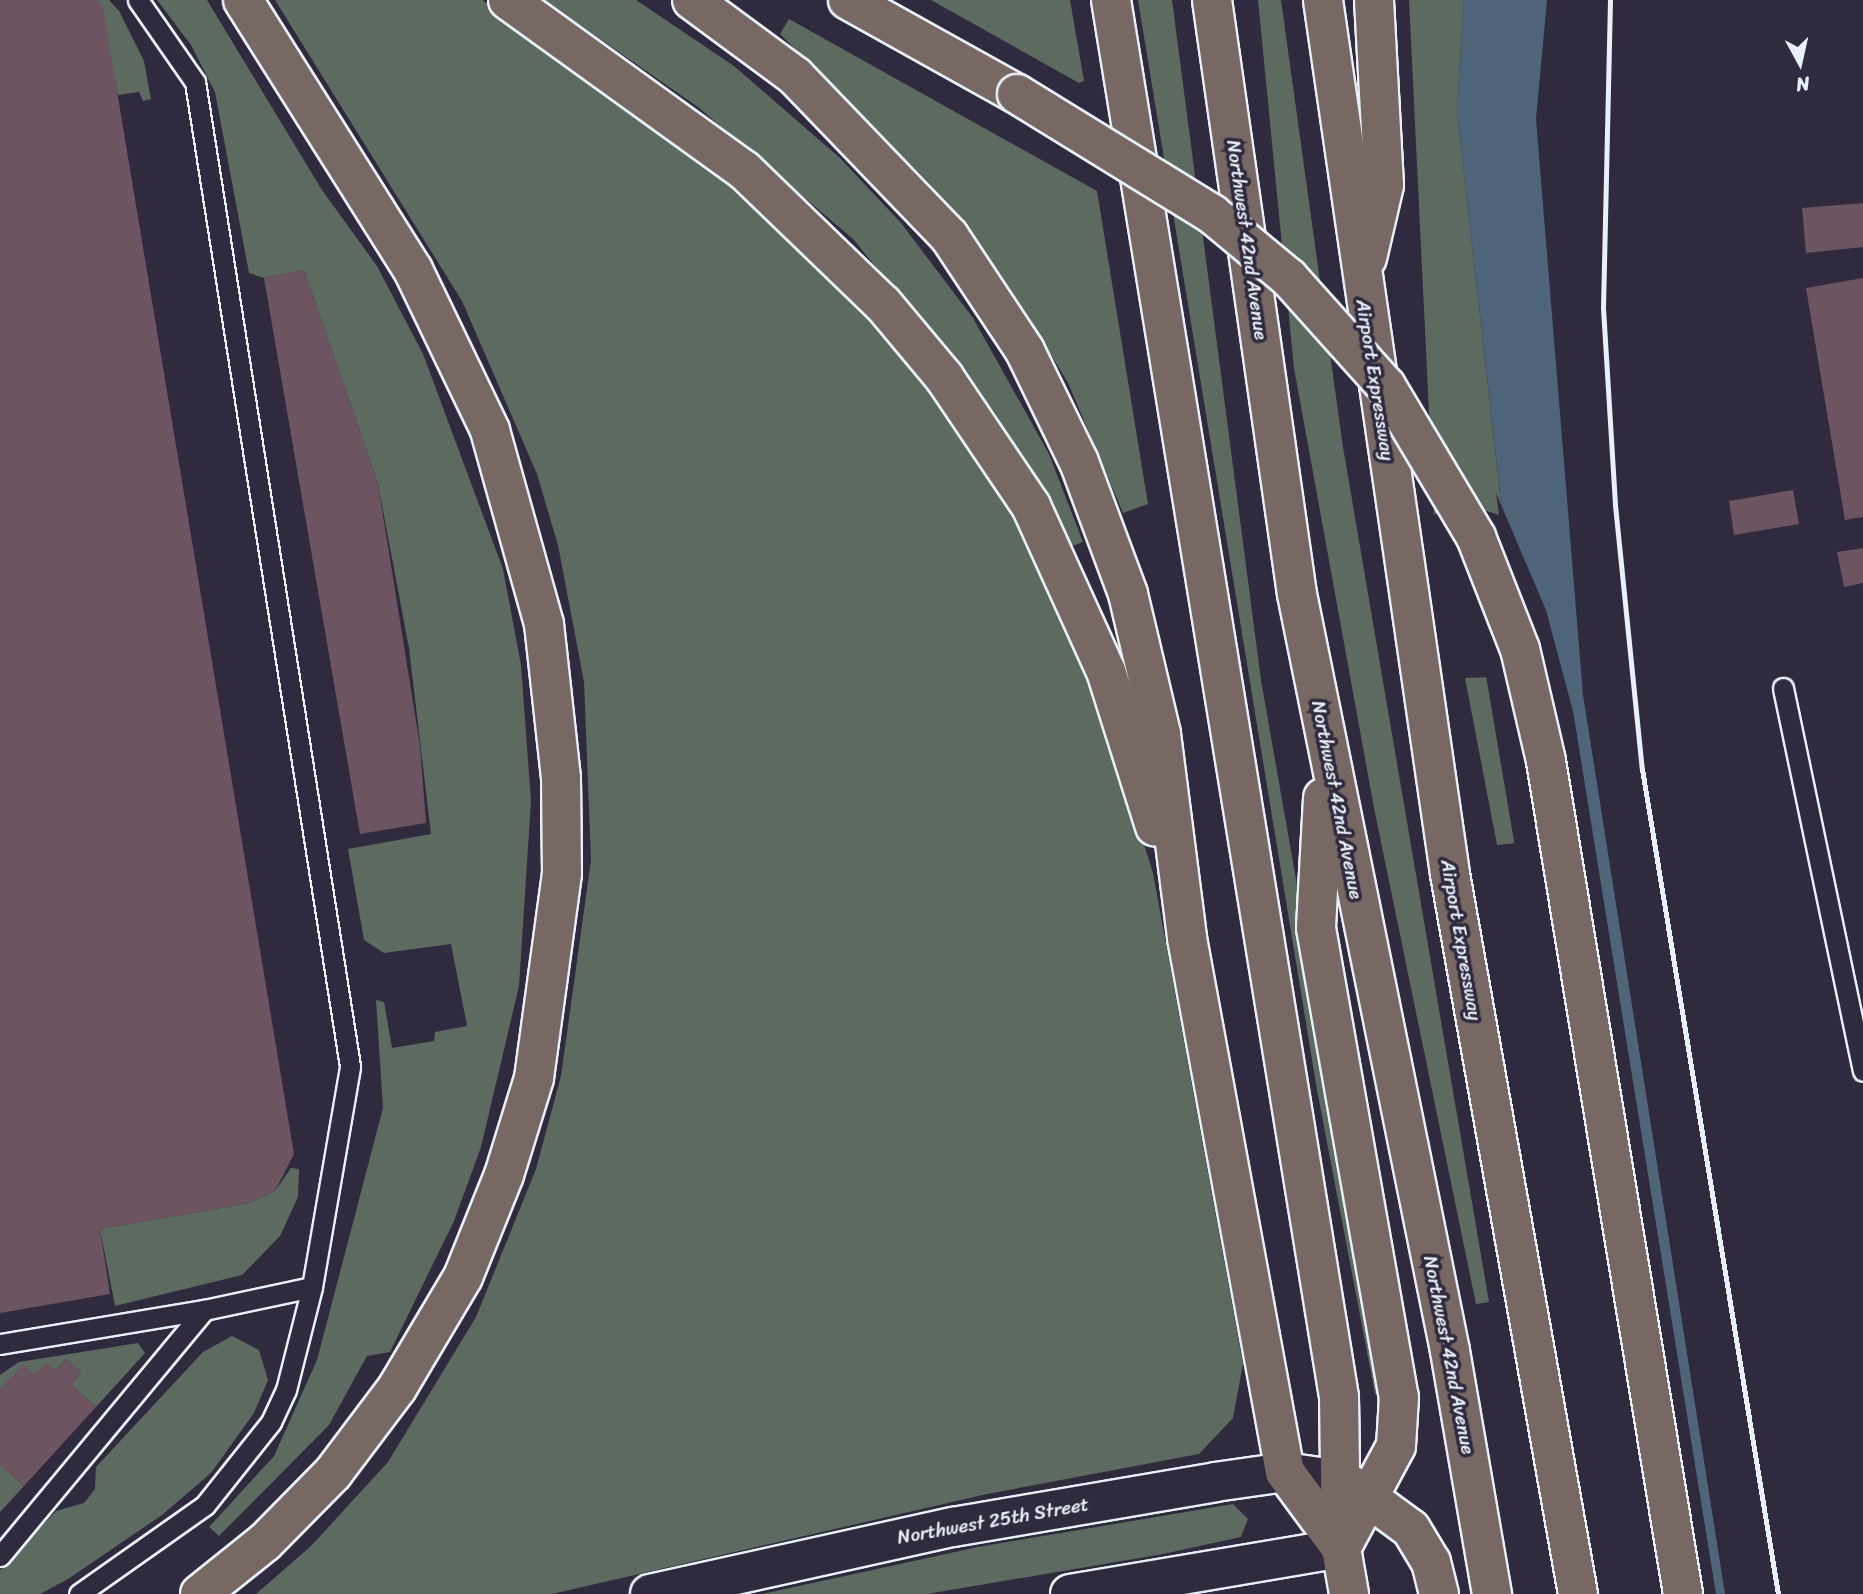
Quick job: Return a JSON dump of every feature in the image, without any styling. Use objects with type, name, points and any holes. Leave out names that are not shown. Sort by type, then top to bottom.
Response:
[{"type":"highway","points":[[200,1594],[265,1542],[333,1473],[397,1388],[463,1277],[504,1175],[534,1078],[562,874],[561,778],[544,624],[490,430],[413,270],[243,0]]},
{"type":"highway","points":[[508,0],[744,170],[814,233],[883,304],[995,444],[1031,506],[1106,671],[1187,937]]},
{"type":"highway","points":[[692,0],[795,76],[903,184],[971,268],[1054,404],[1106,525],[1146,659],[1173,806],[1187,937],[1285,1472],[1342,1548]]},
{"type":"highway","points":[[848,0],[1017,94],[1212,214],[1289,278],[1386,386],[1476,537],[1520,649],[1544,750],[1683,1594]]},
{"type":"highway","points":[[1111,0],[1356,1488],[1342,1548],[1349,1594]]},
{"type":"highway","name":"Northwest 42nd Avenue","points":[[1212,0],[1295,580],[1450,1351],[1492,1594]]},
{"type":"highway","name":"Airport Expressway","points":[[1323,0],[1360,284],[1450,874],[1578,1594]]},
{"type":"highway","points":[[1360,284],[1384,185],[1374,0]]},
{"type":"highway","points":[[1325,739],[1316,928],[1399,1396],[1396,1446],[1356,1488]]},
{"type":"highway","points":[[1356,1488],[1411,1529],[1431,1562],[1438,1594]]},
{"type":"street","name":"Northwest 25th Street","points":[[650,1594],[978,1522],[1285,1472],[1356,1488]]},
{"type":"street","points":[[1072,1594],[1342,1548]]},
{"type":"lane","points":[[79,1594],[205,1505],[253,1451],[286,1390],[312,1287],[350,1066],[195,82],[138,0]]},
{"type":"lane","points":[[1783,688],[1863,1071]]},
{"type":"lane","points":[[0,1344],[204,1310],[312,1287]]},
{"type":"lane","points":[[0,1556],[204,1310]]},
{"type":"green space","points":[[98,0],[109,0],[119,11],[144,61],[151,99],[143,101],[139,92],[118,95]]},
{"type":"green space","points":[[157,0],[207,0],[322,190],[377,266],[423,354],[503,569],[521,665],[531,801],[519,986],[481,1147],[454,1221],[390,1352],[367,1356],[329,1425],[219,1536],[209,1527],[274,1456],[317,1360],[383,1108],[376,1000],[384,1002],[392,1048],[434,1041],[435,1032],[467,1026],[451,944],[384,953],[364,940],[348,849],[431,834],[409,648],[378,484],[304,270],[264,278],[249,273],[215,92],[191,45]]},
{"type":"green space","points":[[275,0],[482,0],[633,105],[812,249],[987,459],[1080,641],[1153,873],[1243,1364],[1233,1418],[1199,1454],[987,1494],[552,1594],[256,1594],[311,1546],[388,1462],[476,1317],[536,1169],[561,1076],[591,860],[584,682],[558,545],[537,474],[462,301]]},
{"type":"green space","points":[[544,0],[636,0],[734,66],[840,158],[901,223],[973,318],[1049,454],[1083,542],[1066,548],[995,413],[853,239],[698,107]]},
{"type":"green space","points":[[931,0],[1070,0],[1084,81],[1079,83]]},
{"type":"green space","points":[[1138,0],[1172,0],[1261,680],[1386,1392],[1375,1394],[1317,1090]]},
{"type":"green space","points":[[1258,0],[1281,0],[1343,447],[1489,1302],[1476,1304],[1374,808],[1294,368]]},
{"type":"green space","points":[[1409,0],[1464,0],[1457,110],[1503,521],[1434,515]]},
{"type":"green space","points":[[789,19],[1097,191],[1148,504],[1123,513],[1068,383],[1026,313],[928,182],[780,34]]},
{"type":"green space","points":[[1488,677],[1516,843],[1497,845],[1465,678]]},
{"type":"green space","points":[[291,1168],[299,1169],[298,1197],[280,1236],[242,1275],[115,1306],[100,1229],[249,1203],[275,1191]]},
{"type":"green space","points":[[232,1336],[259,1350],[268,1380],[254,1413],[211,1473],[162,1515],[68,1579],[40,1594],[0,1594],[0,1570],[56,1511],[84,1503],[95,1489],[96,1467],[203,1352]]},
{"type":"green space","points":[[138,1343],[145,1353],[96,1407],[71,1384],[81,1373],[67,1359],[56,1370],[47,1363],[35,1375],[23,1365],[0,1390],[0,1375],[19,1362]]},
{"type":"green space","points":[[0,1464],[24,1486],[0,1512]]},
{"type":"green space","points":[[1233,1504],[1248,1519],[1241,1537],[1163,1554],[927,1594],[762,1594],[978,1547]]},
{"type":"water","points":[[1464,0],[1547,0],[1536,119],[1583,695],[1725,1594],[1644,1594],[1503,520],[1457,110]]},
{"type":"pier","points":[[1496,493],[1546,610],[1573,711],[1716,1594],[1641,1594],[1477,622],[1450,548],[1436,546],[1431,515],[1474,507],[1499,515]]},
{"type":"building","points":[[0,0],[98,0],[103,7],[294,1154],[275,1191],[249,1203],[100,1229],[110,1294],[0,1313]]},
{"type":"building","points":[[1863,203],[1863,247],[1806,253],[1802,208]]},
{"type":"building","points":[[304,270],[378,484],[420,746],[426,823],[360,834],[264,278]]},
{"type":"building","points":[[1863,278],[1863,517],[1845,520],[1806,288]]},
{"type":"building","points":[[1793,490],[1799,524],[1734,535],[1729,501]]},
{"type":"building","points":[[1863,548],[1863,583],[1844,587],[1837,552]]},
{"type":"building","points":[[67,1359],[81,1373],[71,1384],[96,1407],[24,1486],[0,1464],[0,1390],[23,1364],[35,1375],[47,1362],[56,1370]]},
{"type":"railway","points":[[1610,0],[1603,308],[1615,505],[1642,769],[1778,1594]]}]
